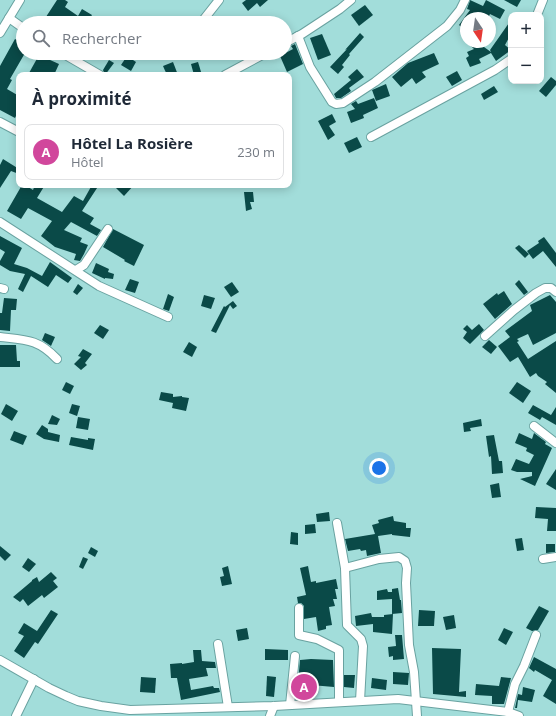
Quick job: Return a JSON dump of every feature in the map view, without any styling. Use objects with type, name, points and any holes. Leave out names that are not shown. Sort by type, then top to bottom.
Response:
[{"type":"street","points":[[0,33],[20,0]]},
{"type":"street","points":[[206,16],[219,0]]},
{"type":"street","points":[[292,39],[340,9],[351,0]]},
{"type":"street","points":[[298,36],[310,67],[332,102],[339,104],[343,103],[375,82],[447,26],[460,10],[465,0]]},
{"type":"street","points":[[538,12],[542,0]]},
{"type":"street","points":[[9,18],[16,23]]},
{"type":"street","points":[[74,60],[95,72]]},
{"type":"street","points":[[231,72],[253,60]]},
{"type":"street","points":[[371,136],[495,70],[508,61]]},
{"type":"street","points":[[0,122],[16,130]]},
{"type":"street","points":[[0,222],[99,286],[168,317]]},
{"type":"street","points":[[76,270],[84,265],[108,229]]},
{"type":"street","points":[[485,336],[536,293],[545,288],[551,288],[556,292]]},
{"type":"street","points":[[0,337],[33,342],[41,345],[57,359]]},
{"type":"street","points":[[534,426],[556,443]]},
{"type":"street","points":[[337,523],[345,568],[347,625],[361,640],[363,646],[360,701]]},
{"type":"street","points":[[543,559],[556,557]]},
{"type":"street","points":[[345,568],[379,559],[399,558],[405,561],[407,568],[409,645],[414,672],[417,716]]},
{"type":"street","points":[[299,608],[299,635],[317,639],[339,650],[339,702]]},
{"type":"street","points":[[508,712],[515,684],[536,635]]},
{"type":"street","points":[[218,644],[228,707]]},
{"type":"street","points":[[290,705],[295,656]]},
{"type":"street","points":[[0,660],[78,701],[130,710],[274,706],[398,699],[508,712],[519,716]]},
{"type":"street","points":[[16,716],[34,679]]},
{"type":"street","points":[[270,716],[274,706]]},
{"type":"building","points":[[57,0],[65,0],[68,2],[65,7],[78,16],[47,16]]},
{"type":"building","points":[[246,0],[268,0],[260,7],[257,3],[248,11],[242,3]]},
{"type":"building","points":[[470,0],[483,6],[486,0],[505,10],[500,19],[496,17],[496,12],[469,12],[470,10],[467,9]]},
{"type":"building","points":[[504,0],[521,0],[517,7]]},
{"type":"building","points":[[365,5],[373,15],[359,26],[351,15]]},
{"type":"building","points":[[82,9],[91,16],[78,16]]},
{"type":"building","points":[[508,24],[508,40],[505,45],[508,48],[508,52],[496,61],[491,53],[479,59],[481,63],[470,67],[466,58],[469,56],[467,52],[474,49],[473,48],[485,48],[491,52],[491,48],[496,48],[496,41]]},
{"type":"building","points":[[360,33],[364,37],[349,54],[350,55],[342,65],[344,67],[338,74],[330,67]]},
{"type":"building","points":[[322,34],[331,55],[318,60],[310,38]]},
{"type":"building","points":[[16,40],[16,60],[21,60],[10,79],[12,80],[7,89],[16,94],[15,118],[0,110],[0,66]]},
{"type":"building","points":[[295,44],[303,64],[287,72],[282,60],[292,60],[292,46]]},
{"type":"building","points":[[434,53],[439,64],[422,72],[426,77],[416,84],[412,78],[401,87],[392,77],[408,63]]},
{"type":"building","points":[[36,60],[50,60],[59,64],[55,72],[30,72]]},
{"type":"building","points":[[109,60],[114,63],[107,72],[104,72],[103,70]]},
{"type":"building","points":[[124,60],[133,60],[136,62],[131,71],[121,65]]},
{"type":"building","points":[[173,62],[177,72],[166,72],[163,66]]},
{"type":"building","points":[[198,62],[201,72],[193,72],[191,64]]},
{"type":"building","points":[[357,69],[364,77],[349,88],[351,91],[341,98],[336,98],[334,94],[351,80],[348,77]]},
{"type":"building","points":[[457,71],[462,80],[452,86],[446,77]]},
{"type":"building","points":[[551,77],[556,81],[556,85],[546,97],[539,91]]},
{"type":"building","points":[[386,84],[390,96],[376,101],[372,90]]},
{"type":"building","points":[[494,86],[498,92],[484,100],[481,94]]},
{"type":"building","points":[[374,98],[378,108],[363,115],[364,118],[351,123],[347,112],[355,109],[351,104],[356,101],[358,104]]},
{"type":"building","points":[[332,114],[336,122],[329,126],[335,135],[328,140],[318,121]]},
{"type":"building","points":[[357,137],[362,147],[349,153],[344,143]]},
{"type":"building","points":[[3,159],[16,167],[16,173],[11,171],[0,188],[0,165]]},
{"type":"building","points":[[20,188],[30,188],[33,190],[34,188],[43,188],[37,198],[62,212],[74,196],[83,201],[90,188],[97,188],[82,211],[94,218],[90,224],[101,230],[97,236],[71,222],[64,230],[82,238],[80,242],[88,245],[80,261],[74,260],[76,254],[55,247],[41,236],[52,221],[28,208],[21,219],[7,211]]},
{"type":"building","points":[[116,188],[131,188],[124,196]]},
{"type":"building","points":[[244,192],[253,192],[254,202],[250,202],[252,209],[246,211]]},
{"type":"building","points":[[113,229],[144,245],[134,266],[103,247]]},
{"type":"building","points":[[0,236],[22,248],[14,264],[27,268],[42,276],[50,262],[72,278],[68,283],[56,275],[48,287],[31,276],[23,292],[18,289],[25,274],[10,271],[0,265],[0,261],[5,252],[0,249]]},
{"type":"building","points":[[544,237],[556,253],[556,267],[543,251],[533,259],[527,251],[539,243],[538,241]]},
{"type":"building","points":[[519,245],[529,254],[525,258],[515,248]]},
{"type":"building","points":[[96,263],[109,269],[108,272],[114,274],[113,279],[105,279],[92,273]]},
{"type":"building","points":[[130,279],[139,282],[135,293],[125,290]]},
{"type":"building","points":[[519,280],[528,292],[524,295],[515,284]]},
{"type":"building","points":[[232,282],[239,292],[231,297],[224,287]]},
{"type":"building","points":[[78,284],[83,288],[77,295],[73,292]]},
{"type":"building","points":[[504,291],[512,304],[495,319],[483,304],[497,293],[498,295]]},
{"type":"building","points":[[168,294],[174,297],[169,311],[163,309]]},
{"type":"building","points":[[204,295],[215,298],[211,309],[201,306]]},
{"type":"building","points":[[550,295],[556,302],[556,333],[533,345],[528,334],[517,339],[519,341],[517,342],[528,359],[556,341],[556,393],[545,384],[547,382],[536,373],[530,377],[518,357],[510,362],[498,346],[510,337],[505,331],[532,311],[530,305]]},
{"type":"building","points":[[4,298],[17,299],[16,310],[11,310],[10,331],[0,330],[0,313],[2,313]]},
{"type":"building","points":[[233,301],[237,306],[233,309],[230,305],[216,333],[211,331],[224,306],[225,307]]},
{"type":"building","points":[[479,324],[484,330],[470,344],[463,338],[467,332],[463,329],[467,325],[472,330]]},
{"type":"building","points":[[100,325],[109,330],[103,339],[94,333]]},
{"type":"building","points":[[45,333],[55,337],[51,346],[42,340]]},
{"type":"building","points":[[489,340],[497,347],[491,354],[482,347]]},
{"type":"building","points":[[189,342],[197,347],[192,357],[183,352]]},
{"type":"building","points":[[0,345],[16,345],[17,361],[20,361],[20,367],[0,367]]},
{"type":"building","points":[[83,349],[92,354],[85,363],[87,365],[81,370],[74,364],[81,357],[78,356]]},
{"type":"building","points":[[66,382],[74,386],[70,394],[62,390]]},
{"type":"building","points":[[517,382],[531,391],[523,403],[509,393]]},
{"type":"building","points":[[161,392],[173,394],[173,397],[182,396],[189,398],[186,411],[172,408],[173,403],[159,400]]},
{"type":"building","points":[[6,404],[18,411],[12,421],[1,414]]},
{"type":"building","points":[[72,404],[80,406],[77,416],[69,413]]},
{"type":"building","points":[[533,405],[551,415],[556,407],[556,425],[542,417],[540,420],[528,413]]},
{"type":"building","points":[[52,415],[60,419],[57,425],[48,424]]},
{"type":"building","points":[[78,417],[90,419],[88,430],[76,428]]},
{"type":"building","points":[[481,419],[482,426],[470,428],[471,431],[464,432],[463,423]]},
{"type":"building","points":[[42,425],[48,429],[48,432],[60,435],[59,442],[44,439],[36,434]]},
{"type":"building","points":[[14,431],[27,436],[23,445],[10,440]]},
{"type":"building","points":[[519,433],[532,439],[534,433],[546,442],[545,444],[552,448],[535,486],[520,479],[532,476],[532,472],[517,472],[511,470],[516,459],[529,464],[534,455],[526,451],[527,448],[515,443]]},
{"type":"building","points":[[494,435],[499,461],[502,461],[503,473],[492,474],[491,456],[489,457],[486,436]]},
{"type":"building","points":[[71,437],[88,440],[88,438],[95,439],[93,450],[69,445]]},
{"type":"building","points":[[556,469],[556,490],[546,484]]},
{"type":"building","points":[[499,483],[501,497],[492,498],[490,485]]},
{"type":"building","points":[[536,507],[556,508],[556,531],[547,531],[548,519],[535,518]]},
{"type":"building","points":[[329,512],[330,521],[317,522],[316,514]]},
{"type":"building","points":[[393,516],[394,521],[406,523],[406,528],[411,528],[410,537],[392,534],[378,536],[381,553],[367,556],[366,550],[361,551],[360,549],[348,551],[345,539],[375,534],[372,525],[379,523],[378,520]]},
{"type":"building","points":[[315,524],[316,533],[305,534],[305,525]]},
{"type":"building","points":[[291,532],[298,533],[298,545],[290,544]]},
{"type":"building","points":[[522,538],[524,550],[517,551],[515,539]]},
{"type":"building","points":[[546,544],[555,544],[555,552],[546,553]]},
{"type":"building","points":[[0,546],[11,555],[5,561],[0,556]]},
{"type":"building","points":[[91,547],[98,551],[95,557],[88,553]]},
{"type":"building","points":[[83,557],[88,559],[83,569],[79,567]]},
{"type":"building","points":[[28,558],[36,564],[29,572],[22,567]]},
{"type":"building","points":[[228,566],[232,584],[222,586],[220,577],[224,576],[222,568]]},
{"type":"building","points":[[308,566],[311,582],[316,581],[316,583],[336,579],[338,589],[335,589],[337,599],[333,599],[335,606],[329,607],[332,625],[326,626],[326,629],[318,631],[316,617],[304,619],[304,606],[301,603],[298,603],[297,597],[306,595],[300,568]]},
{"type":"building","points":[[51,572],[57,578],[53,581],[58,587],[44,598],[42,595],[28,606],[23,599],[20,602],[13,597],[32,580],[37,577],[39,582]]},
{"type":"building","points":[[398,588],[402,613],[392,614],[392,599],[377,600],[377,591],[387,589],[388,592],[392,592],[392,589]]},
{"type":"building","points":[[539,606],[549,611],[538,630],[532,631],[526,628]]},
{"type":"building","points":[[51,610],[58,614],[38,644],[35,642],[24,658],[14,651],[24,636],[18,633],[24,623],[37,631]]},
{"type":"building","points":[[419,610],[435,611],[434,626],[418,626]]},
{"type":"building","points":[[371,613],[372,617],[384,617],[384,615],[393,614],[392,634],[373,632],[373,624],[356,626],[355,616]]},
{"type":"building","points":[[454,615],[456,628],[446,630],[443,617]]},
{"type":"building","points":[[247,628],[249,639],[238,641],[236,630]]},
{"type":"building","points":[[504,628],[513,632],[506,645],[498,640]]},
{"type":"building","points":[[395,635],[402,635],[404,659],[393,660],[393,656],[389,657],[388,647],[396,646]]},
{"type":"building","points":[[432,648],[461,649],[459,692],[466,691],[466,697],[433,694]]},
{"type":"building","points":[[265,649],[288,650],[288,660],[265,660]]},
{"type":"building","points":[[193,650],[201,650],[202,661],[215,662],[216,668],[206,668],[208,676],[189,679],[191,690],[213,686],[214,688],[219,688],[220,692],[181,700],[177,678],[171,678],[170,664],[194,662]]},
{"type":"building","points":[[534,657],[556,669],[556,704],[543,696],[552,680],[535,670],[534,672],[529,668]]},
{"type":"building","points":[[300,660],[333,660],[334,687],[311,685],[311,693],[305,694],[304,682],[300,682]]},
{"type":"building","points":[[393,672],[409,673],[408,685],[393,684]]},
{"type":"building","points":[[344,675],[355,675],[354,688],[344,687]]},
{"type":"building","points":[[267,676],[276,677],[274,697],[266,696]]},
{"type":"building","points":[[141,677],[156,678],[155,693],[140,692]]},
{"type":"building","points":[[501,677],[511,678],[504,704],[492,704],[492,696],[475,695],[476,684],[499,686]]},
{"type":"building","points":[[372,678],[387,680],[386,690],[371,688]]},
{"type":"building","points":[[523,687],[535,690],[532,702],[518,700],[517,708],[515,708],[518,694],[522,695]]},
{"type":"place","name":"Hôtel La Rosière","points":[[304,687]]}]
